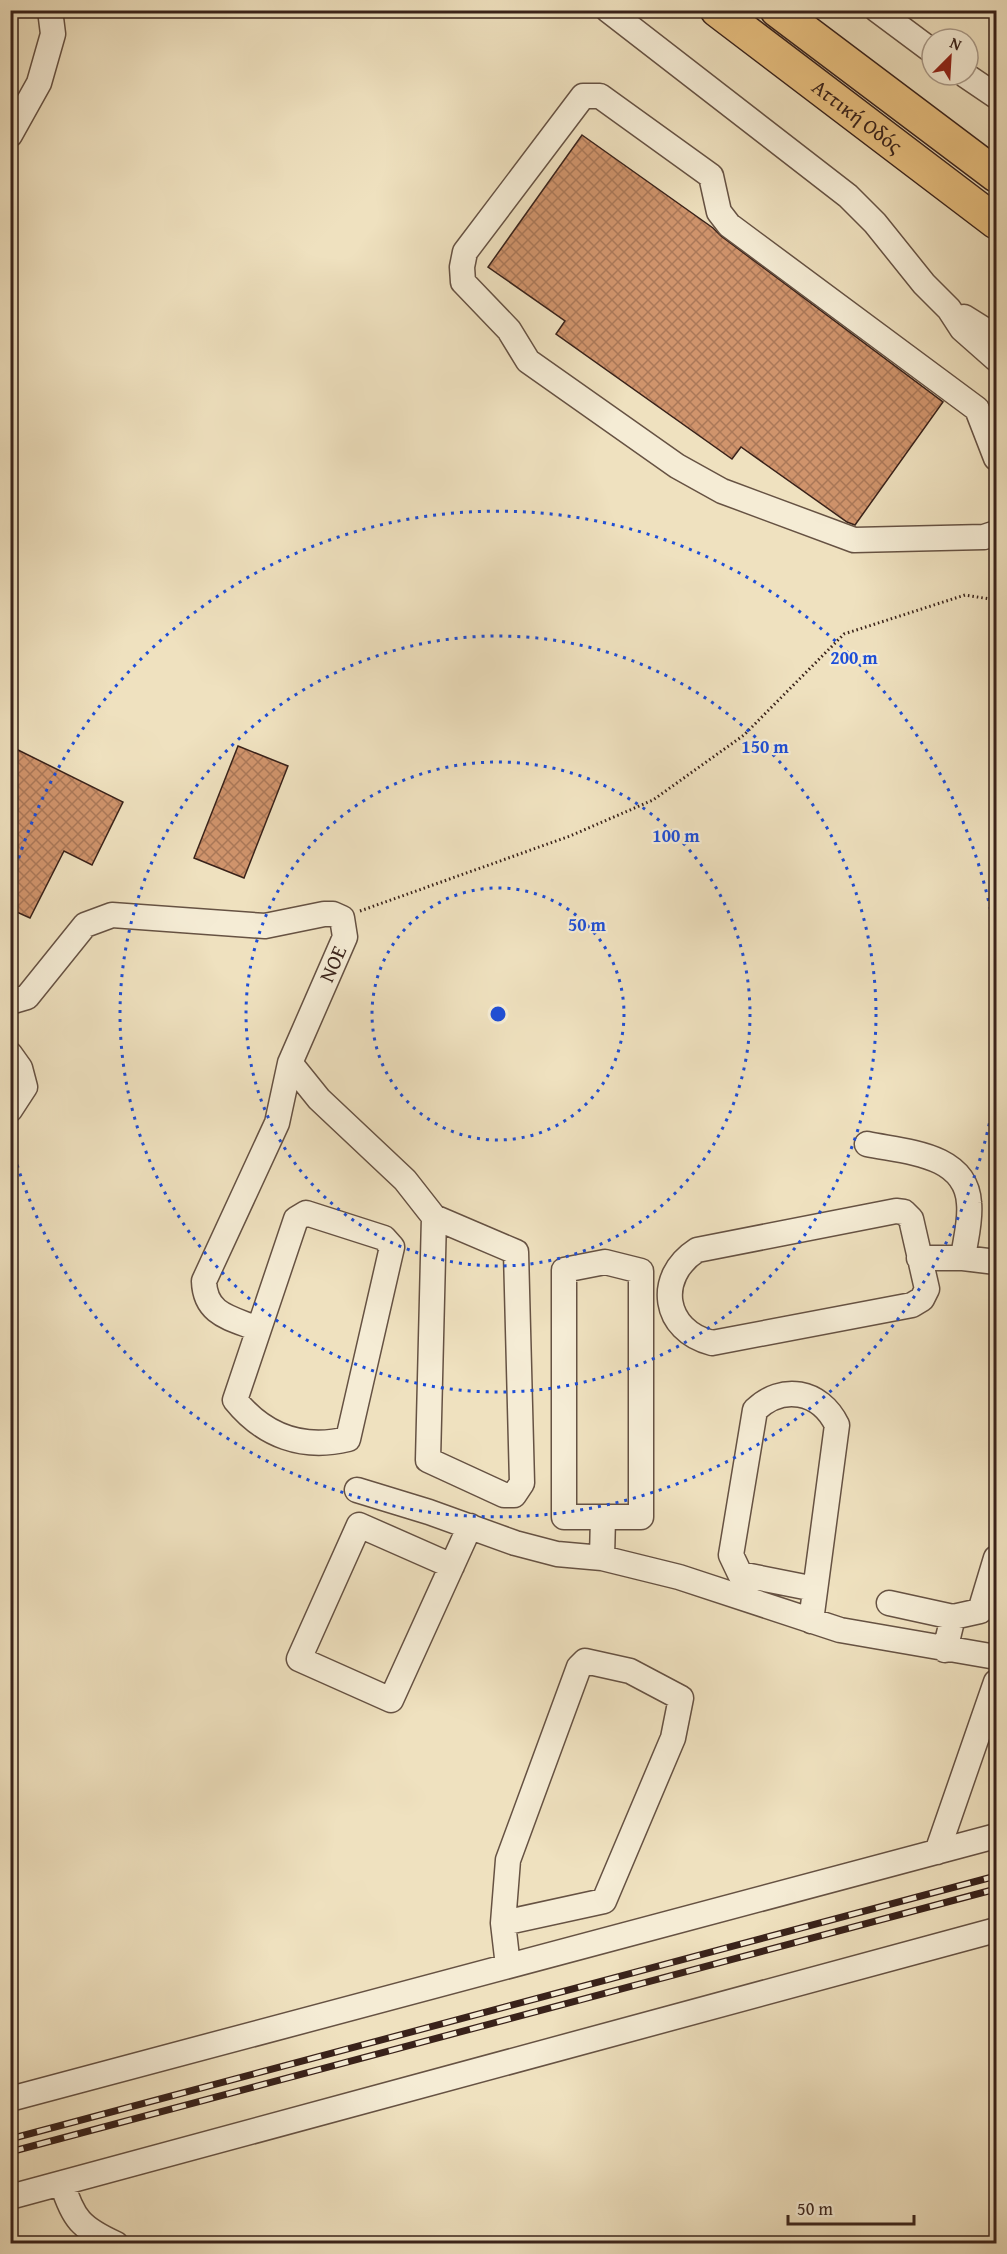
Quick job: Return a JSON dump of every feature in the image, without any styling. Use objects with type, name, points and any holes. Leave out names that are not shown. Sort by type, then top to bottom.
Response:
[{"type":"highway","name":"Αττική Οδός","points":[[717,10],[988,215]]},
{"type":"highway","name":"Αττική Οδός","points":[[777,10],[996,176]]},
{"type":"street","points":[[10,135],[39,83],[53,34],[50,10]]},
{"type":"street","points":[[608,10],[848,196],[875,223],[924,284],[949,309],[962,328],[996,358]]},
{"type":"street","points":[[877,10],[920,42]]},
{"type":"street","points":[[980,86],[996,105]]},
{"type":"street","points":[[996,458],[977,409],[729,225],[719,212],[711,176],[600,96],[584,96],[465,252],[462,267],[463,282],[509,330],[528,361],[677,466],[722,490],[854,540],[984,537],[996,532]]},
{"type":"street","points":[[949,309],[993,334]]},
{"type":"street","name":"NOE","points":[[10,1002],[27,997],[85,924],[98,918],[112,915],[265,926],[324,914],[333,914],[342,918],[345,937],[290,1063],[277,1123],[204,1281],[204,1294],[210,1306],[222,1314],[258,1329]]},
{"type":"street","points":[[10,1054],[20,1068],[26,1087],[10,1110]]},
{"type":"street","points":[[290,1063],[319,1099],[405,1180],[434,1217],[516,1252],[522,1483],[514,1495],[504,1495],[428,1460],[434,1217]]},
{"type":"street","points":[[867,1144],[934,1158],[950,1167],[965,1184],[970,1204],[963,1258]]},
{"type":"street","points":[[306,1212],[384,1238],[393,1247],[348,1439],[320,1444],[291,1440],[266,1429],[244,1411],[235,1400],[258,1329],[296,1219],[306,1212]]},
{"type":"street","points":[[904,1212],[910,1219],[919,1258],[927,1289],[922,1299],[912,1305],[712,1343],[687,1331],[671,1306],[671,1284],[674,1273],[688,1256],[697,1250],[873,1215],[904,1212]]},
{"type":"street","points":[[919,1258],[963,1258],[996,1262]]},
{"type":"street","points":[[605,1262],[641,1270],[641,1517],[603,1517],[564,1516],[564,1270],[605,1262]]},
{"type":"street","points":[[811,1621],[816,1589],[837,1425],[819,1401],[801,1394],[780,1394],[755,1410],[731,1555],[740,1574],[816,1589]]},
{"type":"street","points":[[357,1490],[470,1526],[515,1543],[557,1554],[602,1558],[679,1576],[840,1630],[996,1658]]},
{"type":"street","points":[[602,1558],[603,1517]]},
{"type":"street","points":[[452,1566],[359,1526],[299,1659],[391,1700],[452,1566],[470,1526]]},
{"type":"street","points":[[889,1603],[953,1617],[980,1611],[996,1557]]},
{"type":"street","points":[[945,1650],[953,1617]]},
{"type":"street","points":[[503,1923],[604,1901],[674,1738],[681,1698],[630,1671],[585,1661],[579,1667],[508,1860],[503,1923],[508,1966]]},
{"type":"street","points":[[938,1852],[996,1682]]},
{"type":"street","points":[[10,2099],[996,1836]]},
{"type":"street","points":[[10,2197],[996,1930]]},
{"type":"street","points":[[62,2183],[71,2213],[95,2234],[116,2244]]},
{"type":"path","points":[[342,918],[570,836],[653,800],[744,735],[844,634],[965,595],[996,600]]},
{"type":"building","points":[[582,135],[713,228],[943,402],[855,525],[847,522],[741,447],[732,459],[556,334],[565,321],[488,267]]},
{"type":"building","points":[[10,746],[123,802],[92,865],[64,851],[30,918],[10,909]]},
{"type":"building","points":[[238,746],[288,766],[244,878],[194,858]]},
{"type":"railway","points":[[10,2139],[996,1876]]},
{"type":"railway","points":[[10,2152],[996,1889]]}]
